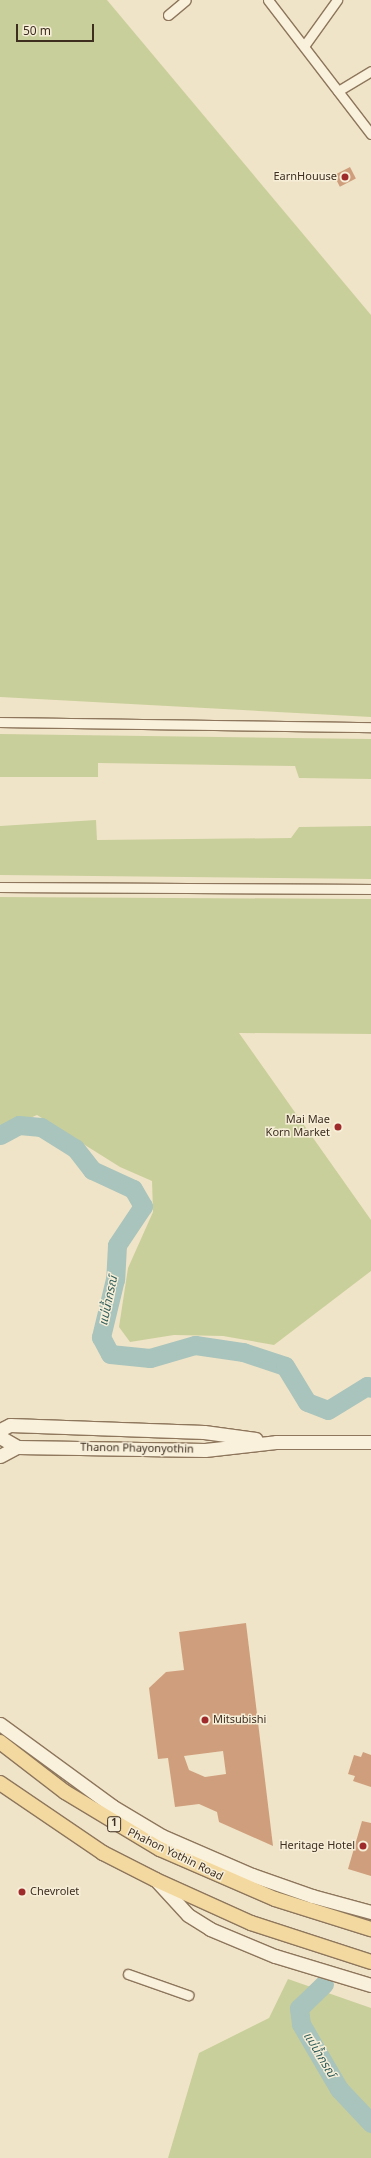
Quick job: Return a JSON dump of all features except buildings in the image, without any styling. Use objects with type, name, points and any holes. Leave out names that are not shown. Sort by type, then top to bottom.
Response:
[{"type":"main road","name":"Thanon Phayonyothin","points":[[4,1425],[204,1432],[276,1442]]},
{"type":"main road","points":[[4,1425],[17,1447]]},
{"type":"main road","points":[[0,1437],[17,1447]]},
{"type":"main road","name":"Thanon Phayonyothin","points":[[0,1456],[17,1447],[205,1450],[276,1442],[371,1442]]},
{"type":"main road","name":"1","points":[[0,1724],[112,1806],[162,1836],[252,1875],[312,1896],[371,1912]]},
{"type":"main road","name":"Phahon Yothin Road","points":[[0,1742],[65,1792],[160,1849],[275,1900],[371,1929]]},
{"type":"main road","points":[[0,1783],[103,1853],[156,1880],[251,1923],[371,1962]]},
{"type":"main road","points":[[156,1880],[188,1915],[210,1929],[274,1956],[371,1985]]},
{"type":"street","points":[[168,15],[186,0]]},
{"type":"street","points":[[268,0],[371,134]]},
{"type":"street","points":[[304,46],[337,0]]},
{"type":"street","points":[[338,91],[371,70]]},
{"type":"street","points":[[0,722],[371,727]]},
{"type":"street","points":[[0,887],[371,890]]},
{"type":"street","points":[[128,1974],[188,1995]]},
{"type":"green space","points":[[0,0],[107,0],[371,315],[371,717],[0,697]]},
{"type":"green space","points":[[0,734],[371,739],[371,779],[299,778],[295,766],[98,763],[98,777],[0,777]]},
{"type":"green space","points":[[96,820],[97,840],[291,838],[299,827],[371,826],[371,879],[0,875],[0,826]]},
{"type":"green space","points":[[0,897],[371,899],[371,1034],[239,1033],[371,1220],[371,1271],[274,1345],[223,1336],[174,1335],[130,1342],[119,1327],[128,1268],[153,1212],[152,1181],[120,1167],[37,1115],[0,1131]]},
{"type":"green space","points":[[288,1979],[371,2008],[371,2158],[168,2158],[199,2053],[269,2018]]},
{"type":"waterway","name":"แม่น้ำกรณ์","points":[[0,1135],[19,1125],[41,1127],[75,1148],[92,1170],[133,1189],[143,1206],[117,1245],[115,1279],[101,1337],[110,1354],[150,1358],[195,1345],[243,1352],[285,1366],[307,1402],[328,1410],[367,1386],[371,1388]]},
{"type":"waterway","name":"แม่น้ำกรณ์","points":[[324,1984],[299,2008],[301,2024],[339,2089],[371,2123]]},
{"type":"place","name":"EarnHouuse","points":[[345,177]]},
{"type":"place","name":"Mai Mae Korn Market","points":[[338,1127]]},
{"type":"place","name":"Mitsubishi","points":[[205,1720]]},
{"type":"place","name":"Heritage Hotel","points":[[363,1846]]},
{"type":"place","name":"Chevrolet","points":[[22,1892]]}]
